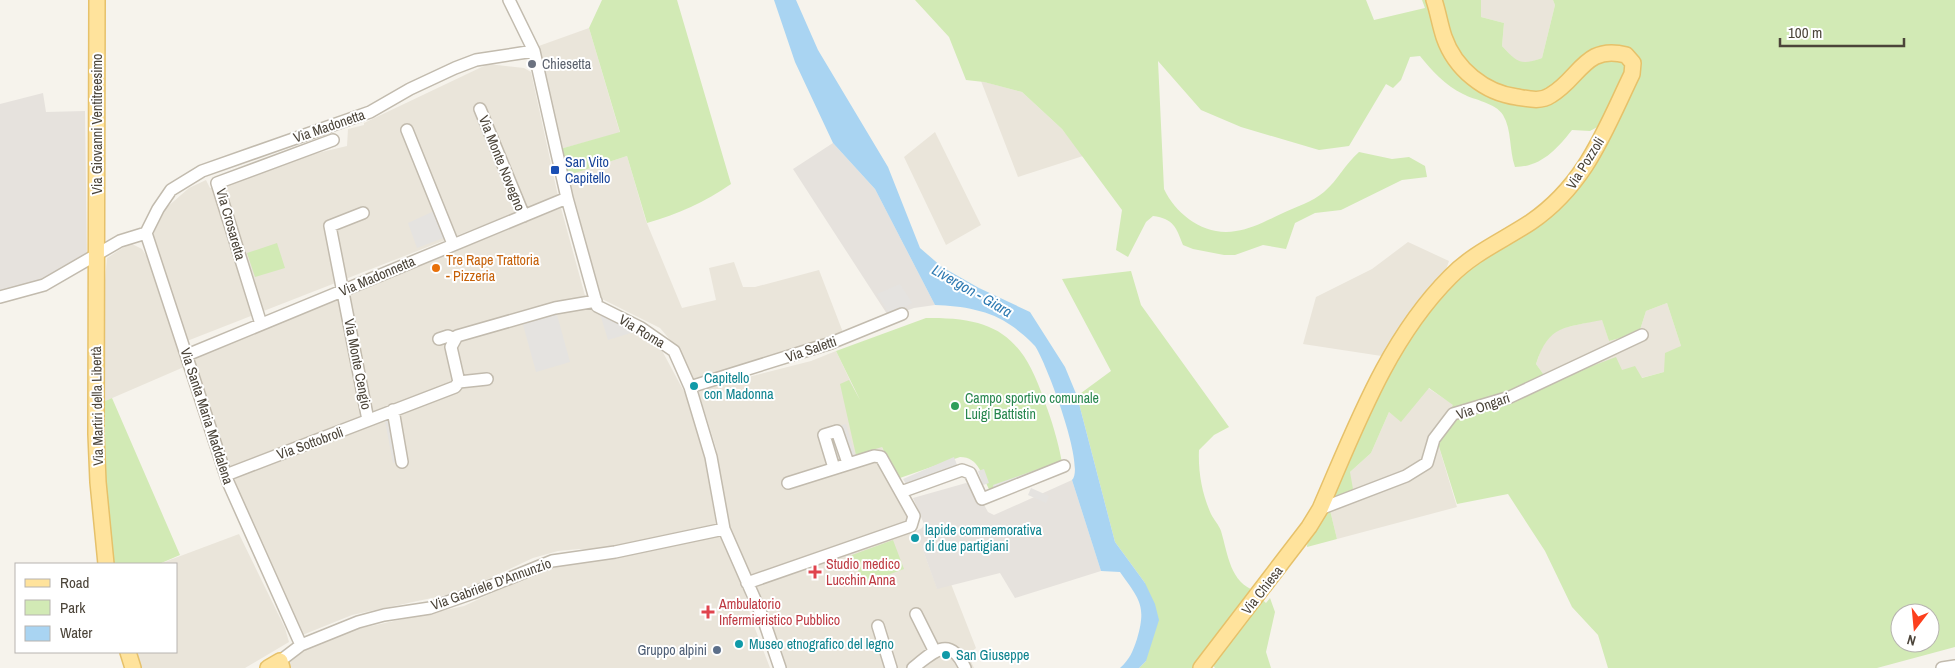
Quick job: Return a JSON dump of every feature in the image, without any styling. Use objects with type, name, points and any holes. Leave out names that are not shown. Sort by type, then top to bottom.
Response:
[{"type":"main road","name":"Via Giovanni Ventitreesimo","points":[[96,251],[97,0]]},
{"type":"main road","name":"Via Pozzoli","points":[[1320,509],[1374,387],[1410,327],[1450,276],[1478,254],[1532,221],[1567,193],[1596,149],[1632,74],[1632,63],[1626,55],[1608,52],[1593,56],[1552,95],[1541,99],[1504,95],[1474,79],[1463,68],[1444,37],[1434,0]]},
{"type":"main road","name":"Via Martiri della Libertà","points":[[96,251],[96,444],[106,563]]},
{"type":"main road","name":"Via Chiesa","points":[[1201,668],[1277,571],[1320,509]]},
{"type":"main road","points":[[128,653],[133,668]]},
{"type":"street","points":[[459,382],[451,348],[457,336],[550,310],[596,304],[568,198],[534,51],[510,0]]},
{"type":"street","name":"Via Madonetta","points":[[146,233],[158,209],[171,190],[202,171],[370,112],[410,89],[476,60],[534,51]]},
{"type":"street","name":"Via Monte Novegno","points":[[480,109],[524,216]]},
{"type":"street","points":[[407,130],[453,244]]},
{"type":"street","name":"Via Crosaretta","points":[[260,324],[217,184],[333,140]]},
{"type":"street","name":"Via Madonnetta","points":[[187,355],[568,198]]},
{"type":"street","name":"Via Monte Cengio","points":[[363,213],[330,226],[368,420]]},
{"type":"street","points":[[0,298],[44,284],[96,251],[146,233]]},
{"type":"street","name":"Via Santa Maria Maddalena","points":[[146,233],[226,476],[301,645]]},
{"type":"street","name":"Via Roma","points":[[596,304],[641,328],[674,351],[690,387],[711,457],[724,529],[763,618],[780,668]]},
{"type":"street","name":"Via Saletti","points":[[690,387],[832,343],[902,314]]},
{"type":"street","name":"Via Ongari","points":[[1320,509],[1406,476],[1427,463],[1434,439],[1452,414],[1510,397],[1642,335]]},
{"type":"street","points":[[439,339],[448,336],[454,339]]},
{"type":"street","name":"Via Sottobroli","points":[[226,476],[455,387],[459,382],[487,379]]},
{"type":"street","points":[[393,410],[402,462]]},
{"type":"street","points":[[834,468],[824,435],[837,431],[848,463]]},
{"type":"street","points":[[748,583],[911,526],[914,516],[882,457],[874,456],[788,482]]},
{"type":"street","points":[[901,492],[962,470],[970,473],[982,499],[1064,466]]},
{"type":"street","name":"Via Gabriele D'Annunzio","points":[[277,666],[301,645],[358,622],[384,615],[430,608],[552,561],[615,552],[724,529]]},
{"type":"street","points":[[916,614],[935,652]]},
{"type":"street","points":[[878,626],[890,668]]},
{"type":"street","points":[[913,668],[943,648],[951,649],[958,654],[965,668]]},
{"type":"street","points":[[1942,668],[1955,666]]},
{"type":"shaded area","points":[[1481,0],[1553,0],[1555,5],[1542,58],[1528,63],[1516,61],[1502,46],[1504,23],[1481,17]]},
{"type":"shaded area","points":[[589,28],[620,133],[560,149],[536,47]]},
{"type":"shaded area","points":[[488,64],[524,68],[531,72],[558,196],[187,341],[153,234],[166,208],[189,188],[206,180],[210,188],[288,160],[347,146],[348,129],[364,125],[364,123]]},
{"type":"shaded area","points":[[981,81],[1022,92],[1062,129],[1083,156],[1018,177]]},
{"type":"shaded area","points":[[43,93],[46,112],[85,111],[87,261],[75,269],[0,294],[0,104]]},
{"type":"shaded area","points":[[935,132],[981,225],[946,245],[904,157]]},
{"type":"shaded area","points":[[833,143],[875,189],[935,305],[914,308],[889,317],[793,169]]},
{"type":"shaded area","points":[[627,156],[646,221],[682,308],[716,300],[709,268],[734,262],[743,287],[755,287],[819,270],[844,335],[692,379],[677,348],[660,328],[598,297],[566,176]]},
{"type":"shaded area","points":[[561,208],[587,303],[600,313],[638,330],[659,345],[688,399],[704,451],[716,525],[609,551],[579,549],[558,551],[533,558],[460,592],[352,615],[300,636],[244,516],[192,358]]},
{"type":"shaded area","points":[[434,211],[446,237],[417,248],[408,223]]},
{"type":"shaded area","points":[[1408,242],[1449,261],[1440,287],[1388,357],[1303,344],[1316,297],[1372,269]]},
{"type":"shaded area","points":[[130,243],[142,249],[155,270],[184,367],[103,402],[101,325],[107,258]]},
{"type":"shaded area","points":[[900,284],[912,303],[890,315],[877,294]]},
{"type":"shaded area","points":[[1667,303],[1681,346],[1664,372],[1641,378],[1622,371],[1549,382],[1536,364],[1542,347],[1555,330],[1602,319],[1609,341],[1639,333],[1646,311]]},
{"type":"shaded area","points":[[556,311],[570,362],[536,372],[522,321]]},
{"type":"shaded area","points":[[600,314],[631,331],[634,332],[608,340]]},
{"type":"shaded area","points":[[836,351],[897,479],[911,521],[749,578],[729,526],[716,448],[698,390],[811,361]]},
{"type":"shaded area","points":[[1428,388],[1454,405],[1435,434],[1457,507],[1337,539],[1329,506],[1350,472],[1371,453],[1389,412],[1401,421]]},
{"type":"shaded area","points":[[390,419],[398,462],[393,463],[385,421]]},
{"type":"shaded area","points":[[846,424],[856,458],[830,465],[820,432]]},
{"type":"shaded area","points":[[954,457],[957,465],[907,486],[903,479]]},
{"type":"shaded area","points":[[1044,467],[1047,471],[995,491],[993,485]]},
{"type":"shaded area","points":[[984,469],[989,483],[983,485],[978,471]]},
{"type":"shaded area","points":[[1072,480],[1101,571],[1015,598],[1000,573],[937,589],[916,531],[922,528],[924,524],[913,498],[966,483],[975,488],[988,512],[994,515]]},
{"type":"shaded area","points":[[1031,488],[1049,496],[1046,503],[1028,495]]},
{"type":"shaded area","points":[[916,531],[937,588],[951,584],[976,648],[968,655],[974,668],[786,668],[753,585]]},
{"type":"shaded area","points":[[239,534],[285,628],[289,642],[245,668],[141,668],[134,653],[178,653],[178,563],[162,563]]},
{"type":"shaded area","points":[[721,534],[738,565],[751,618],[770,668],[286,668],[284,662],[316,645],[357,629],[464,606],[538,572],[561,565]]},
{"type":"green space","points":[[602,0],[677,0],[731,184],[691,207],[647,223],[627,156],[566,176],[560,149],[620,132],[589,28]]},
{"type":"green space","points":[[915,0],[1366,0],[1374,20],[1425,8],[1422,0],[1481,0],[1481,17],[1504,23],[1502,46],[1515,59],[1529,62],[1542,58],[1555,5],[1553,0],[1955,0],[1955,647],[1940,651],[1940,603],[1890,603],[1890,653],[1933,653],[1877,668],[1608,668],[1598,635],[1572,607],[1545,551],[1508,494],[1457,504],[1435,434],[1453,405],[1429,388],[1401,422],[1389,412],[1371,453],[1350,472],[1353,489],[1329,506],[1337,539],[1307,547],[1309,527],[1356,421],[1440,287],[1577,186],[1601,125],[1590,131],[1572,130],[1548,156],[1533,164],[1515,167],[1508,127],[1500,111],[1450,86],[1420,56],[1410,57],[1401,80],[1393,88],[1386,84],[1349,146],[1319,150],[1241,127],[1201,110],[1158,61],[1164,189],[1169,199],[1184,215],[1203,227],[1225,232],[1242,230],[1260,224],[1309,201],[1319,196],[1329,187],[1359,152],[1392,159],[1409,157],[1425,166],[1427,177],[1402,180],[1341,210],[1315,213],[1295,223],[1286,249],[1263,245],[1235,255],[1224,255],[1193,249],[1183,245],[1176,229],[1170,222],[1153,216],[1146,222],[1128,257],[1116,250],[1122,210],[1062,129],[1022,92],[984,82],[966,80],[949,37]],"holes":[[[1667,303],[1681,346],[1665,353],[1664,372],[1642,378],[1635,366],[1622,370],[1616,357],[1549,382],[1536,364],[1547,341],[1560,330],[1602,320],[1609,341],[1639,333],[1646,311]]]},
{"type":"green space","points":[[277,243],[285,268],[255,277],[247,253]]},
{"type":"green space","points":[[1131,271],[1141,305],[1229,427],[1214,435],[1199,450],[1201,483],[1211,514],[1220,529],[1235,575],[1247,587],[1256,591],[1255,593],[1266,603],[1270,598],[1275,612],[1266,652],[1271,668],[1215,668],[1212,664],[1209,668],[1139,668],[1146,661],[1145,583],[1115,542],[1077,396],[1111,371],[1062,279]]},
{"type":"green space","name":"Campo sportivo comunale Luigi Battistin","points":[[926,318],[970,321],[988,326],[1003,334],[1015,345],[1026,360],[1047,408],[1062,463],[990,491],[979,468],[972,460],[966,458],[960,457],[897,479],[882,447],[856,455],[840,384],[849,380],[860,400],[836,351]]},
{"type":"green space","points":[[112,398],[180,555],[161,563],[110,563],[105,533],[103,402]]},
{"type":"green space","points":[[893,540],[904,569],[863,584],[852,555]]},
{"type":"water","name":"Livergon - Giara","points":[[774,0],[796,0],[818,50],[888,167],[920,248],[942,267],[979,288],[1030,312],[1065,367],[1077,396],[1115,542],[1145,583],[1155,604],[1159,620],[1146,661],[1139,668],[1120,668],[1131,655],[1137,639],[1141,618],[1139,603],[1120,572],[1101,571],[1072,480],[1075,471],[1074,456],[1063,414],[1035,346],[1015,328],[994,316],[955,306],[935,305],[875,189],[833,143],[795,62]]},
{"type":"place","name":"Chiesetta","points":[[532,64]]},
{"type":"place","name":"San Vito Capitello","points":[[555,170]]},
{"type":"place","name":"Tre Rape Trattoria - Pizzeria","points":[[436,268]]},
{"type":"place","name":"Capitello con Madonna","points":[[694,386]]},
{"type":"place","name":"Campo sportivo comunale Luigi Battistin","points":[[955,406]]},
{"type":"place","name":"lapide commemorativa di due partigiani","points":[[915,538]]},
{"type":"place","name":"Studio medico Lucchin Anna","points":[[815,572]]},
{"type":"place","name":"Ambulatorio Infermieristico Pubblico","points":[[708,612]]},
{"type":"place","name":"Museo etnografico del legno","points":[[739,644]]},
{"type":"place","name":"Gruppo alpini","points":[[717,650]]},
{"type":"place","name":"San Giuseppe","points":[[946,655]]}]
